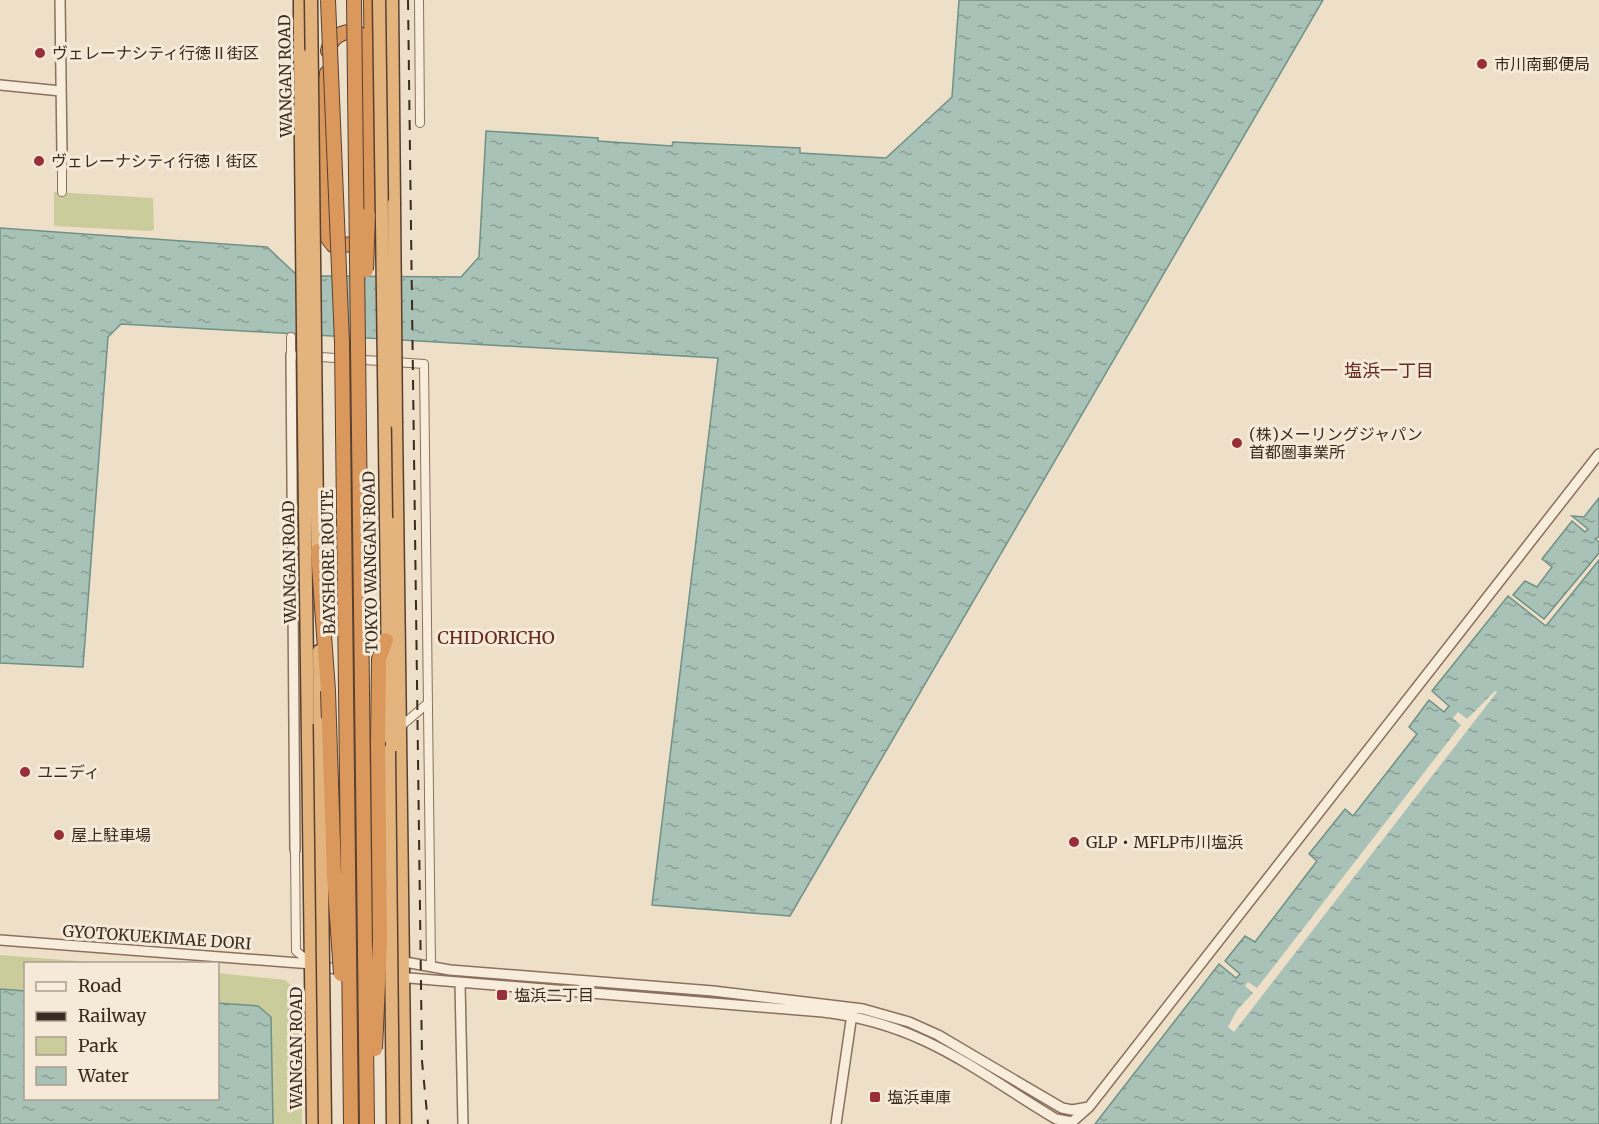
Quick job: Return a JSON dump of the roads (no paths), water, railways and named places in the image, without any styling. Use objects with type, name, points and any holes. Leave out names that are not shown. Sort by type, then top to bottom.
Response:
[{"type":"highway","name":"WANGAN ROAD","points":[[300,0],[311,513],[313,1124]]},
{"type":"highway","points":[[311,0],[316,358],[311,513],[318,550],[328,691],[334,886],[342,983],[349,1005]]},
{"type":"highway","name":"BAYSHORE ROUTE","points":[[328,0],[342,333],[351,1124]]},
{"type":"highway","name":"BAYSHORE ROUTE","points":[[354,0],[367,1124]]},
{"type":"highway","points":[[358,357],[366,320],[368,215],[366,54],[364,37],[360,33],[345,32],[333,40],[329,46],[324,94],[325,225],[329,241],[338,246],[369,243],[374,232],[370,0]]},
{"type":"highway","name":"TOKYO WANGAN ROAD","points":[[379,0],[384,399],[392,518],[386,640]]},
{"type":"highway","points":[[392,0],[394,204],[392,518],[400,727],[405,1124]]},
{"type":"highway","points":[[303,183],[311,334],[316,358]]},
{"type":"highway","points":[[384,399],[391,338],[394,204]]},
{"type":"highway","points":[[318,550],[325,1124]]},
{"type":"highway","points":[[386,640],[379,659],[393,1124]]},
{"type":"highway","points":[[374,1124],[383,747]]},
{"type":"street","points":[[60,0],[62,192]]},
{"type":"street","points":[[419,0],[420,123]]},
{"type":"street","points":[[0,85],[61,91]]},
{"type":"street","points":[[291,337],[297,951],[312,964],[328,969],[460,983],[712,1004],[766,1008],[801,1006]]},
{"type":"street","points":[[291,355],[424,364],[431,966]]},
{"type":"street","points":[[852,1012],[934,1043],[1037,1107],[1067,1122],[1076,1119],[1089,1107],[1599,453]]},
{"type":"street","points":[[400,727],[428,703]]},
{"type":"street","name":"GYOTOKUEKIMAE DORI","points":[[0,940],[312,964]]},
{"type":"street","points":[[312,964],[329,955],[522,976],[712,991],[766,998],[801,1006],[883,1014],[938,1035],[1067,1109],[1089,1107]]},
{"type":"street","points":[[521,988],[522,976]]},
{"type":"street","points":[[596,982],[596,994]]},
{"type":"street","points":[[460,983],[463,1124]]},
{"type":"street","points":[[712,991],[712,1004]]},
{"type":"street","points":[[766,998],[766,1008]]},
{"type":"street","points":[[836,1124],[852,1012]]},
{"type":"street","points":[[1037,1107],[1043,1097]]},
{"type":"water","points":[[959,0],[1323,0],[790,916],[652,905],[718,358],[121,324],[108,337],[83,667],[0,663],[0,228],[267,247],[301,279],[321,276],[461,277],[479,257],[486,131],[598,138],[598,141],[672,146],[673,142],[800,148],[800,153],[886,158],[952,97]]},
{"type":"water","points":[[1599,498],[1599,537],[1595,539],[1599,542],[1599,553],[1544,619],[1513,595],[1525,581],[1537,587],[1552,567],[1542,559],[1572,521],[1585,532],[1588,529],[1572,516],[1584,517]]},
{"type":"water","points":[[1599,560],[1599,1124],[1095,1124],[1219,964],[1236,978],[1240,974],[1225,961],[1245,936],[1255,942],[1317,861],[1309,854],[1345,809],[1353,816],[1417,734],[1409,727],[1429,700],[1444,712],[1449,706],[1432,691],[1508,596],[1546,626]]},
{"type":"water","points":[[0,989],[24,991],[24,1100],[219,1100],[219,1003],[258,1006],[271,1017],[273,1124],[0,1124]]},
{"type":"railway","points":[[408,0],[422,1061],[428,1124]]},
{"type":"place","name":"ヴェレーナシティ行徳Ⅱ街区","points":[[40,53]]},
{"type":"place","name":"市川南郵便局","points":[[1482,64]]},
{"type":"place","name":"ヴェレーナシティ行徳Ⅰ街区","points":[[39,161]]},
{"type":"place","name":"(株)メーリングジャパン 首都圏事業所","points":[[1237,443]]},
{"type":"place","name":"ユニディ","points":[[25,772]]},
{"type":"place","name":"屋上駐車場","points":[[59,835]]},
{"type":"place","name":"GLP・MFLP市川塩浜","points":[[1074,842]]},
{"type":"place","name":"塩浜二丁目","points":[[502,995]]},
{"type":"place","name":"塩浜車庫","points":[[875,1097]]},
{"type":"district","name":"塩浜一丁目","points":[[1389,370]]},
{"type":"district","name":"CHIDORICHO","points":[[496,637]]}]
